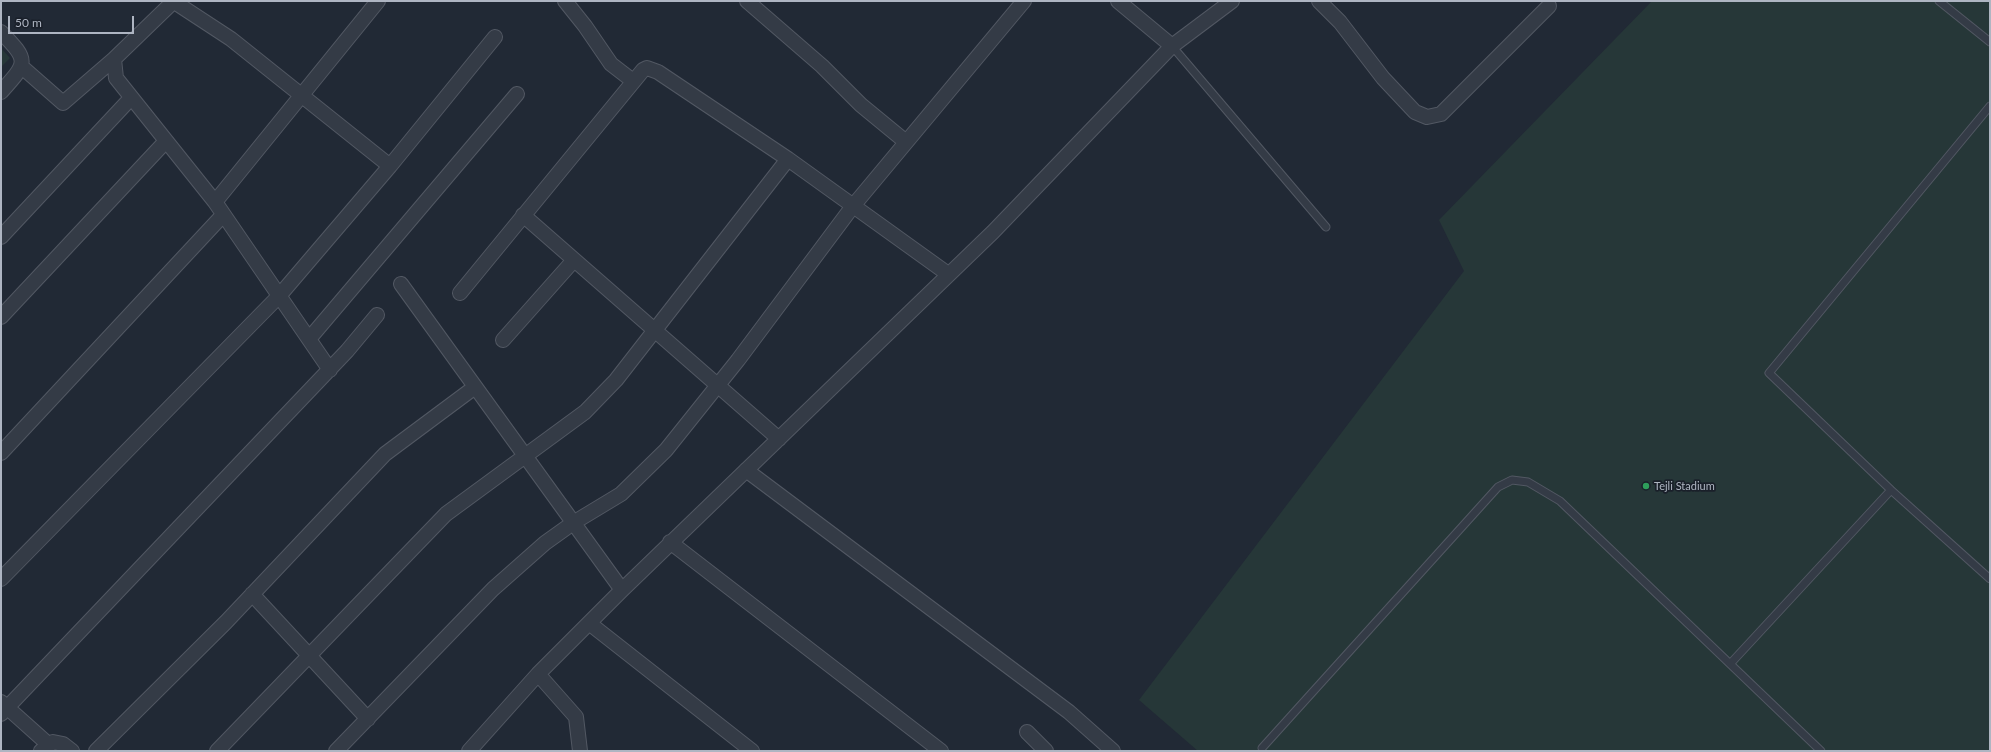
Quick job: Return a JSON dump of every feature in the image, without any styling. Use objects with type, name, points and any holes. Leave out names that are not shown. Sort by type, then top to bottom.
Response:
[{"type":"street","points":[[22,67],[63,103],[114,60],[174,1],[231,39],[390,166]]},
{"type":"street","points":[[215,202],[378,1]]},
{"type":"street","points":[[564,1],[585,26],[611,64],[633,82]]},
{"type":"street","points":[[747,1],[822,66],[861,105],[906,142]]},
{"type":"street","points":[[336,751],[492,589],[544,543],[573,523],[621,494],[666,450],[718,386],[853,206],[1024,1]]},
{"type":"street","points":[[1118,1],[1172,46]]},
{"type":"street","points":[[469,751],[538,674],[670,542],[993,232],[1172,46],[1232,1]]},
{"type":"street","points":[[1319,1],[1340,22],[1383,78],[1415,112],[1427,117],[1441,114],[1549,6]]},
{"type":"street","points":[[1,32],[19,51],[22,57],[22,67],[1,92]]},
{"type":"street","points":[[1,579],[279,296],[390,166],[495,37]]},
{"type":"street","points":[[114,60],[116,78],[215,202],[330,370]]},
{"type":"street","points":[[460,293],[633,82],[643,70],[647,68],[654,70],[788,160],[948,274]]},
{"type":"street","points":[[309,339],[517,94]]},
{"type":"street","points":[[1,237],[131,98]]},
{"type":"street","points":[[1,317],[166,140]]},
{"type":"street","points":[[217,751],[308,655],[446,514],[585,412],[616,380],[788,160]]},
{"type":"street","points":[[1,453],[223,215]]},
{"type":"street","points":[[523,215],[779,439]]},
{"type":"street","points":[[503,340],[574,260]]},
{"type":"street","points":[[400,284],[622,590]]},
{"type":"street","points":[[72,751],[63,744],[54,742],[44,747],[3,707],[330,370],[377,315]]},
{"type":"street","points":[[96,751],[252,594],[385,454],[475,387]]},
{"type":"street","points":[[746,470],[1069,712],[1113,751]]},
{"type":"street","points":[[670,542],[941,751]]},
{"type":"street","points":[[252,594],[368,719]]},
{"type":"street","points":[[589,623],[752,751]]},
{"type":"street","points":[[538,674],[576,717],[580,751]]},
{"type":"street","points":[[1027,732],[1046,751]]},
{"type":"lane","points":[[1939,1],[1990,42]]},
{"type":"lane","points":[[1172,46],[1326,227]]},
{"type":"lane","points":[[1990,106],[1769,373],[1891,490],[1990,579]]},
{"type":"lane","points":[[1262,748],[1498,487],[1512,480],[1528,482],[1560,500],[1821,751]]},
{"type":"lane","points":[[1730,664],[1891,490]]},
{"type":"shaded area","name":"Tejli Stadium","points":[[1652,1],[1990,1],[1990,751],[1198,751],[1139,700],[1464,271],[1439,220]]},
{"type":"shaded area","points":[[1,48],[10,58],[1,67]]},
{"type":"place","name":"Tejli Stadium","points":[[1646,486]]}]
